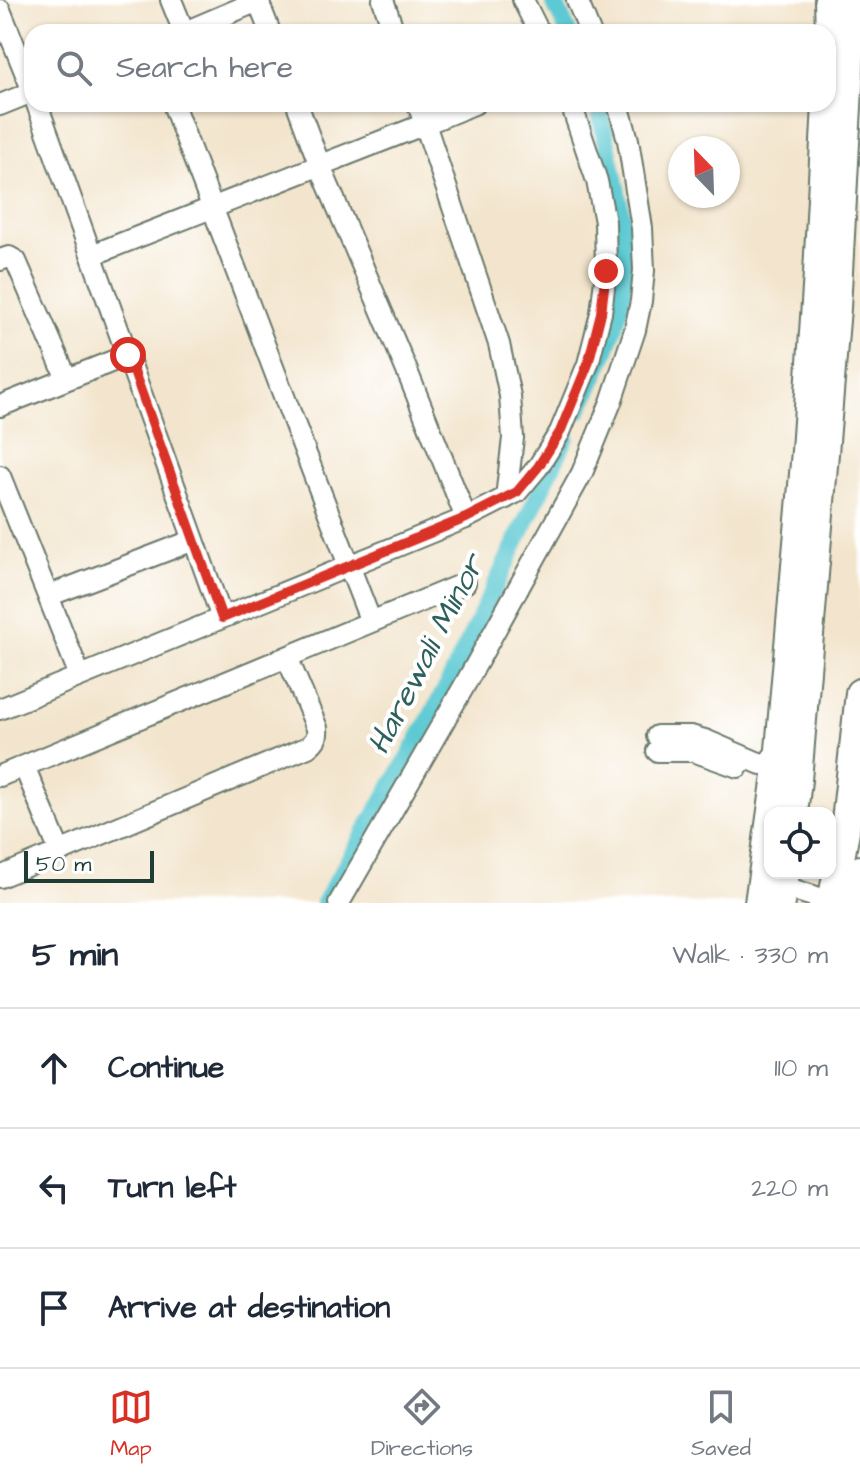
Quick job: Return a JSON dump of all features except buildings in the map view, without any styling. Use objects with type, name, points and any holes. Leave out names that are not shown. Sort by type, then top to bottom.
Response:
[{"type":"main road","points":[[794,807],[836,308],[851,34],[848,0]]},
{"type":"main road","points":[[838,903],[860,693]]},
{"type":"street","points":[[171,0],[181,24]]},
{"type":"street","points":[[203,24],[259,0],[267,24]]},
{"type":"street","points":[[383,0],[391,24]]},
{"type":"street","points":[[523,0],[535,24]]},
{"type":"street","points":[[577,0],[587,24]]},
{"type":"street","points":[[827,0],[828,24]]},
{"type":"street","points":[[0,10],[24,71]]},
{"type":"street","points":[[0,105],[24,94]]},
{"type":"street","points":[[40,112],[222,618]]},
{"type":"street","points":[[176,112],[371,622]]},
{"type":"street","points":[[300,112],[466,518]]},
{"type":"street","points":[[0,709],[466,518],[517,492],[538,467],[560,432],[588,364],[601,313],[606,271],[605,222],[597,181],[574,112]]},
{"type":"street","points":[[339,903],[582,473],[611,402],[635,330],[644,270],[642,228],[628,140],[620,112]]},
{"type":"street","points":[[825,112],[806,421],[773,788],[773,889],[838,903],[860,868]]},
{"type":"street","points":[[92,255],[320,166],[421,114],[499,344],[510,396],[513,438],[506,498]]},
{"type":"street","points":[[0,260],[9,257],[16,261],[67,379]]},
{"type":"street","points":[[0,406],[128,355]]},
{"type":"street","points":[[0,476],[80,676]]},
{"type":"street","points":[[48,596],[194,540]]},
{"type":"street","points":[[0,776],[465,583]]},
{"type":"street","points":[[0,877],[315,742],[317,728],[287,657]]},
{"type":"street","points":[[773,788],[762,774],[693,751],[657,743],[691,736],[761,764],[767,764],[777,752]]},
{"type":"street","points":[[24,766],[60,852]]},
{"type":"waterway","name":"Harewali Minor","points":[[553,0],[564,24]]},
{"type":"waterway","name":"Harewali Minor","points":[[579,410],[612,333],[624,282],[620,205],[600,112]]},
{"type":"waterway","name":"Harewali Minor","points":[[324,903],[450,681],[566,437]]},
{"type":"route","points":[[128,355],[222,618],[466,518],[517,492],[538,467],[560,432],[588,364],[601,313],[606,271]]}]
